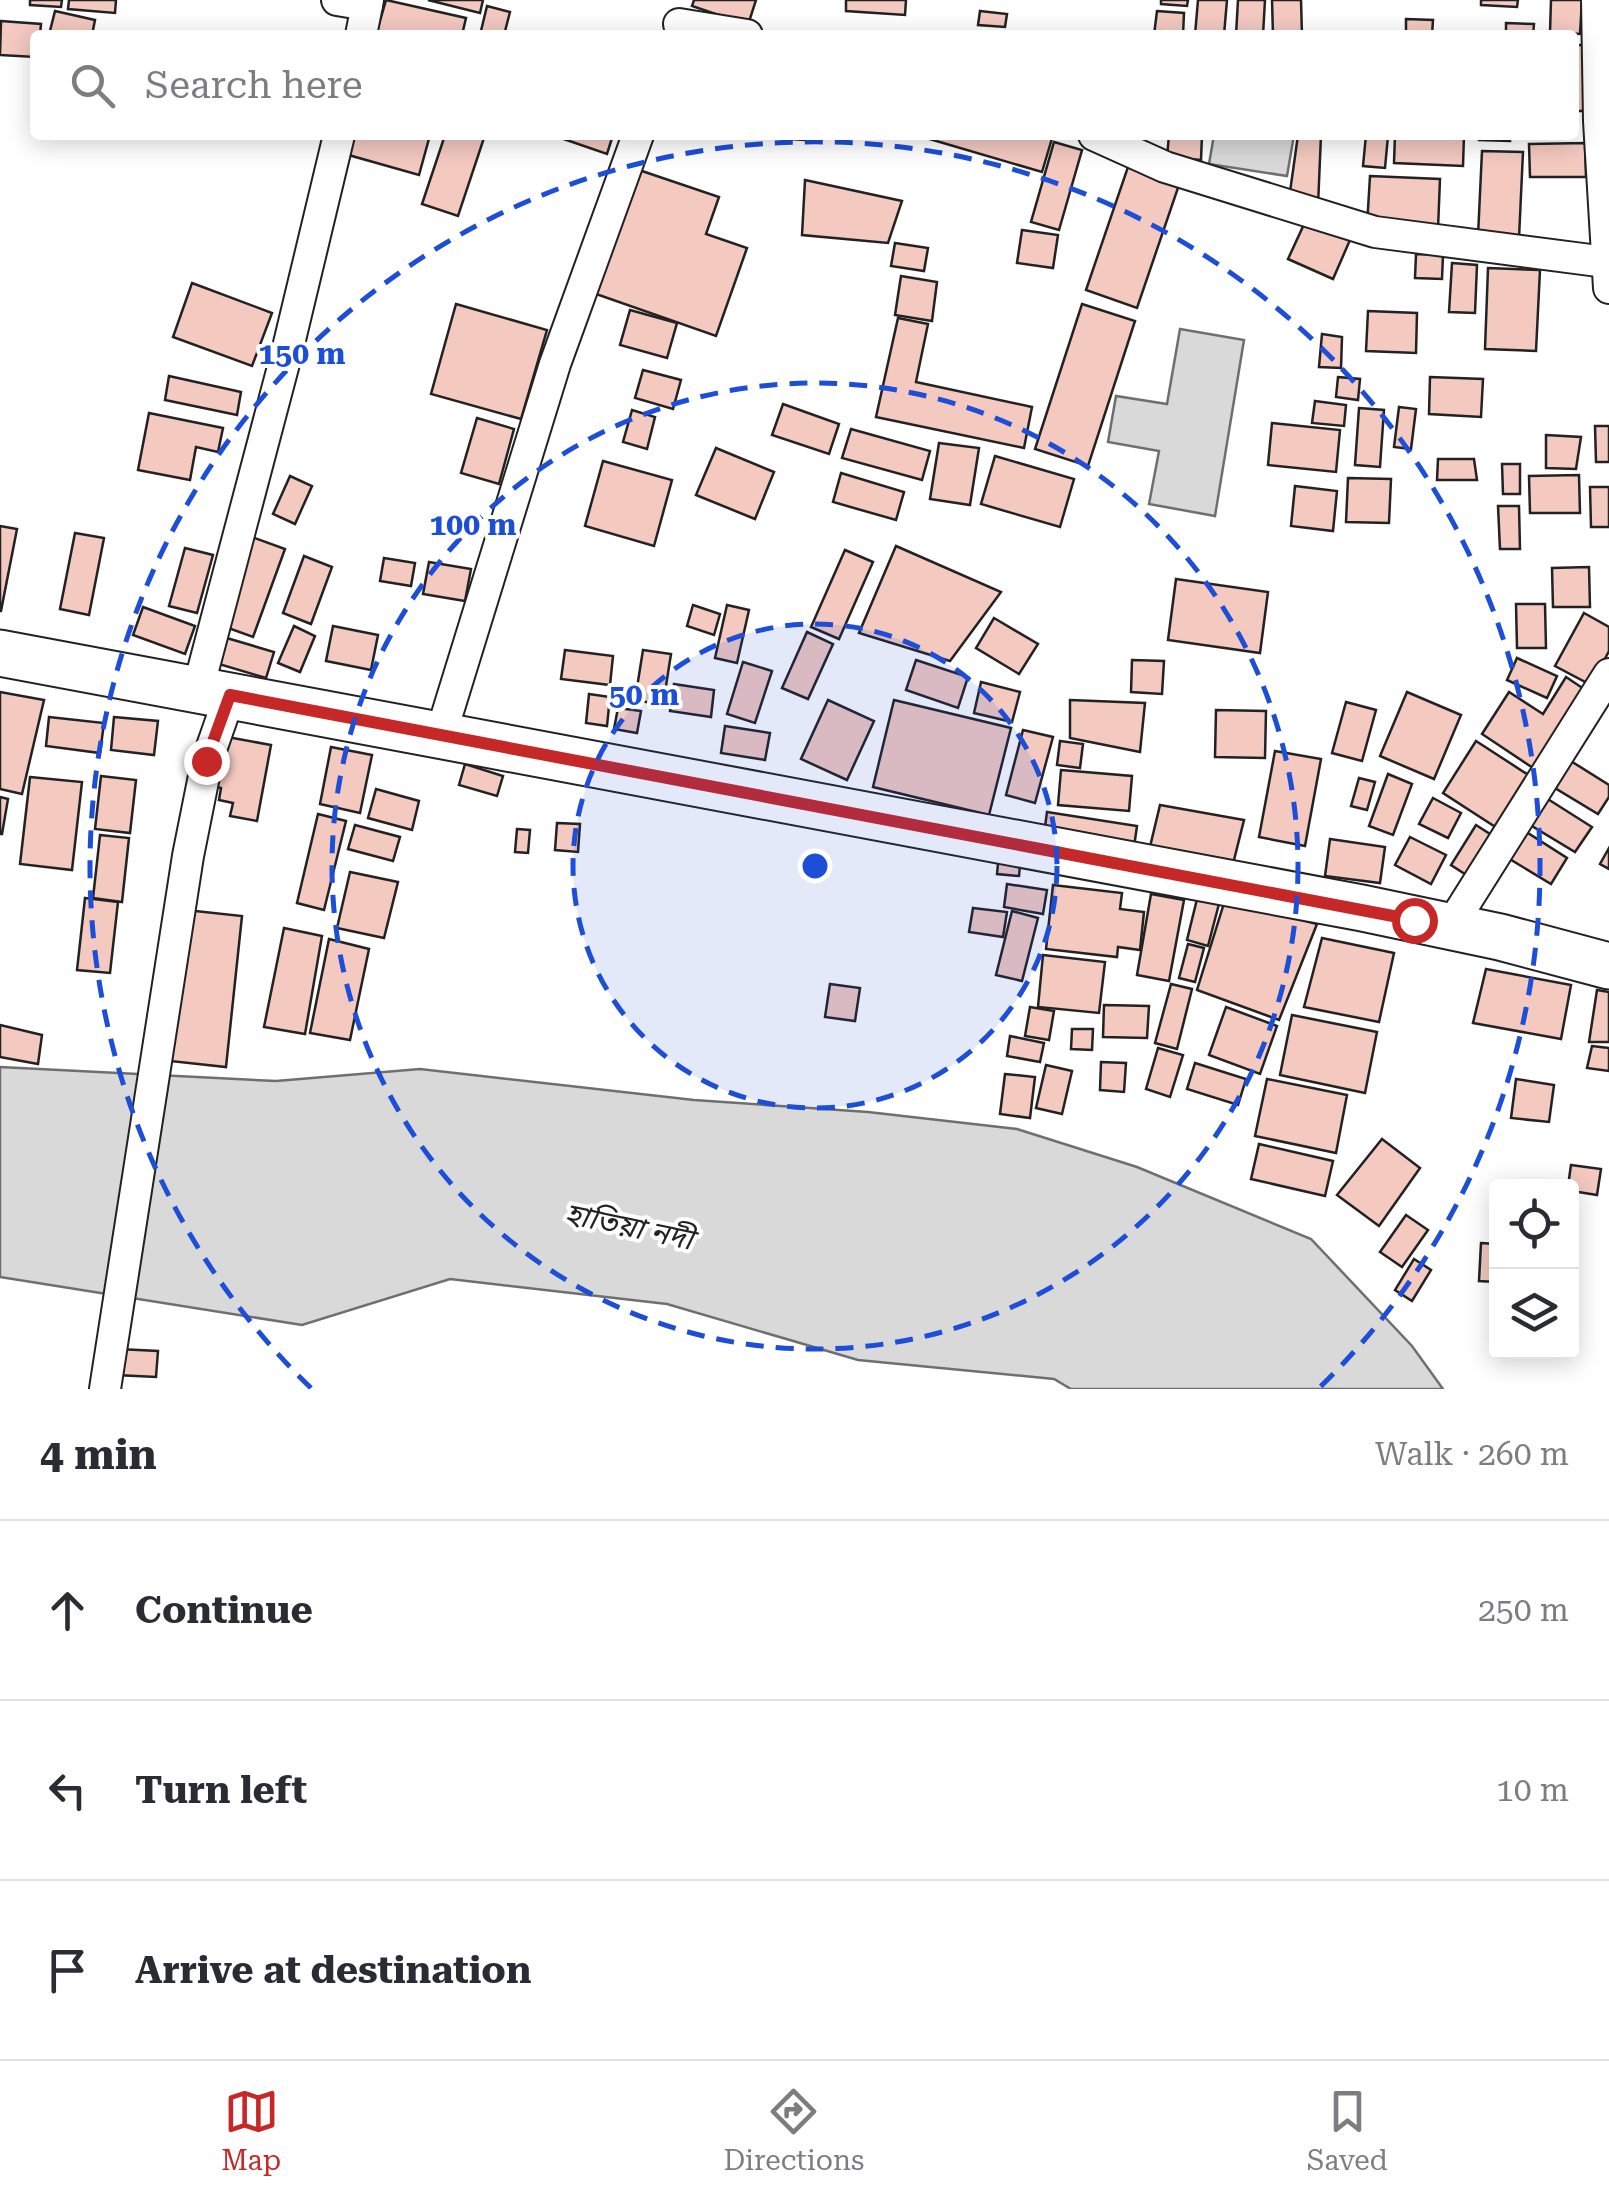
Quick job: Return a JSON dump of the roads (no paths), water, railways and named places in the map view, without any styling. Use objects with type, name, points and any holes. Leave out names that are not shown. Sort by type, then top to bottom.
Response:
[{"type":"main road","points":[[0,653],[1450,927],[1609,966]]},
{"type":"street","points":[[337,0],[368,2],[362,30]]},
{"type":"street","points":[[1105,140],[1165,166],[1375,232],[1608,275],[1597,0]]},
{"type":"street","points":[[680,20],[725,30]]},
{"type":"street","points":[[105,1389],[214,692],[287,352],[338,140]]},
{"type":"street","points":[[441,734],[555,364],[636,140]]},
{"type":"street","points":[[1450,927],[1609,674]]},
{"type":"water","points":[[1213,140],[1293,140],[1287,176],[1209,164]]},
{"type":"water","points":[[1180,329],[1244,340],[1215,516],[1149,504],[1159,451],[1108,442],[1116,396],[1167,404]]},
{"type":"water","name":"হাতিয়া নদী","points":[[0,1067],[276,1081],[420,1069],[694,1100],[868,1112],[1017,1129],[1137,1167],[1311,1239],[1412,1346],[1443,1389],[1071,1389],[1054,1379],[858,1360],[667,1304],[450,1279],[302,1325],[0,1277]]}]
